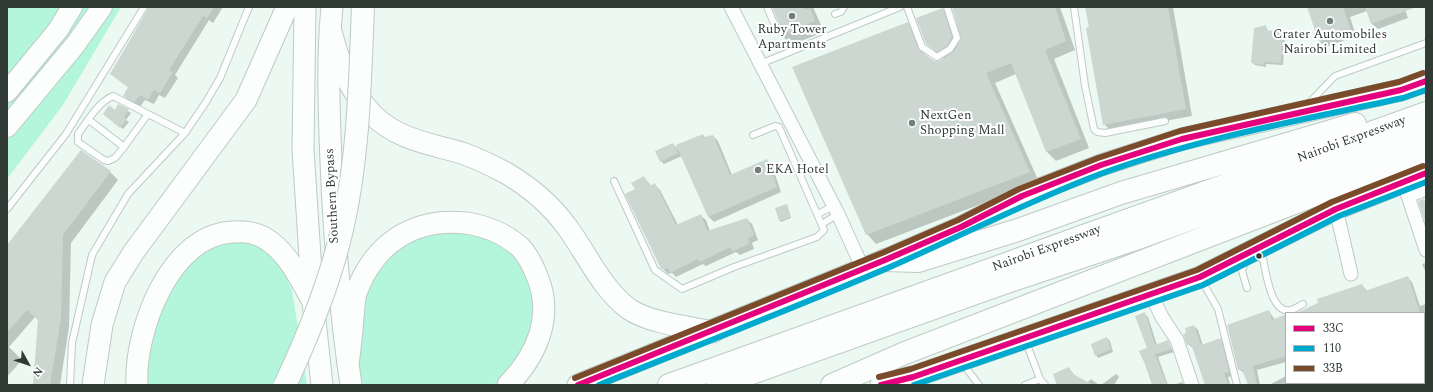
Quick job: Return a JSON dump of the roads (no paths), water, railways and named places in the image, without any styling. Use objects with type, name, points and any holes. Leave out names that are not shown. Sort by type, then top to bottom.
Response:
[{"type":"highway","points":[[94,385],[102,325],[116,282],[133,253],[246,100],[287,7]]},
{"type":"highway","name":"Southern Bypass","points":[[305,7],[303,150],[313,302],[322,385]]},
{"type":"highway","name":"Southern Bypass","points":[[332,7],[330,28],[329,116],[333,202],[350,375]]},
{"type":"highway","points":[[285,385],[320,304],[343,225],[352,173],[358,118],[363,7]]},
{"type":"highway","points":[[330,28],[343,74],[355,94],[372,114],[393,130],[417,141],[464,154],[506,173],[528,188],[545,201],[567,227],[609,290],[630,310],[648,317],[713,332]]},
{"type":"highway","points":[[578,385],[713,332],[885,260],[961,227],[1022,196],[1101,165],[1182,139],[1401,90],[1426,82]]},
{"type":"highway","points":[[885,260],[918,261],[1018,230],[1121,193],[1367,121],[1426,108]]},
{"type":"highway","name":"Nairobi Expressway","points":[[718,385],[874,320],[1426,113]]},
{"type":"highway","name":"Nairobi Expressway","points":[[669,385],[1141,237],[1426,134]]},
{"type":"highway","points":[[832,385],[905,353],[1426,152]]},
{"type":"highway","points":[[881,385],[917,381],[960,360],[1200,278],[1336,209],[1406,188],[1426,173]]},
{"type":"highway","points":[[350,375],[356,295],[365,274],[380,252],[400,235],[420,225],[448,221],[490,228],[510,240],[521,248],[532,263],[539,281],[544,297],[542,334],[531,357],[519,374],[508,385]]},
{"type":"highway","points":[[137,385],[140,350],[149,313],[164,282],[186,255],[200,241],[222,232],[246,231],[262,236],[279,249],[293,266],[313,302]]},
{"type":"main road","points":[[7,92],[58,30],[72,7]]},
{"type":"main road","points":[[7,127],[75,44],[102,7]]},
{"type":"main road","points":[[58,30],[75,44]]},
{"type":"street","points":[[731,7],[835,210],[863,269]]},
{"type":"street","points":[[1426,189],[1406,188],[1426,250]]},
{"type":"street","points":[[1336,209],[1351,274]]},
{"type":"street","points":[[1151,296],[1162,317],[1177,340],[1192,385]]},
{"type":"lane","points":[[7,208],[66,134],[144,7]]},
{"type":"lane","points":[[70,385],[72,343],[92,254],[128,194],[185,133],[220,78],[250,7]]},
{"type":"lane","points":[[767,7],[776,28]]},
{"type":"lane","points":[[835,14],[841,12],[844,7]]},
{"type":"lane","points":[[760,64],[900,7]]},
{"type":"lane","points":[[907,7],[922,47],[937,57],[950,49],[958,38],[947,7]]},
{"type":"lane","points":[[1074,7],[1085,86],[1094,129],[1097,132],[1122,130],[1165,121]]},
{"type":"lane","points":[[1299,113],[1335,76],[1426,43]]},
{"type":"lane","points":[[148,114],[115,158],[108,161],[78,142],[78,134],[105,100],[113,96],[185,133]]},
{"type":"lane","points":[[89,120],[124,147]]},
{"type":"lane","points":[[614,181],[655,270],[682,289],[734,267],[817,237],[824,230],[779,127],[775,126],[753,135]]},
{"type":"lane","points":[[818,214],[835,210]]},
{"type":"lane","points":[[822,224],[835,210]]},
{"type":"lane","points":[[1247,288],[1242,270],[1248,253],[1263,259],[1271,294],[1276,304],[1283,309],[1290,311],[1303,304]]},
{"type":"lane","points":[[1200,278],[1218,309],[1237,385]]},
{"type":"lane","points":[[1024,338],[1040,379],[1045,385]]},
{"type":"lane","points":[[960,360],[979,385]]},
{"type":"lane","points":[[1025,385],[1040,379]]},
{"type":"place","name":"Ruby Tower Apartments","points":[[792,16]]},
{"type":"place","name":"Crater Automobiles Nairobi Limited","points":[[1330,21]]},
{"type":"place","name":"NextGen Shopping Mall","points":[[912,123]]},
{"type":"place","name":"EKA Hotel","points":[[758,170]]}]
